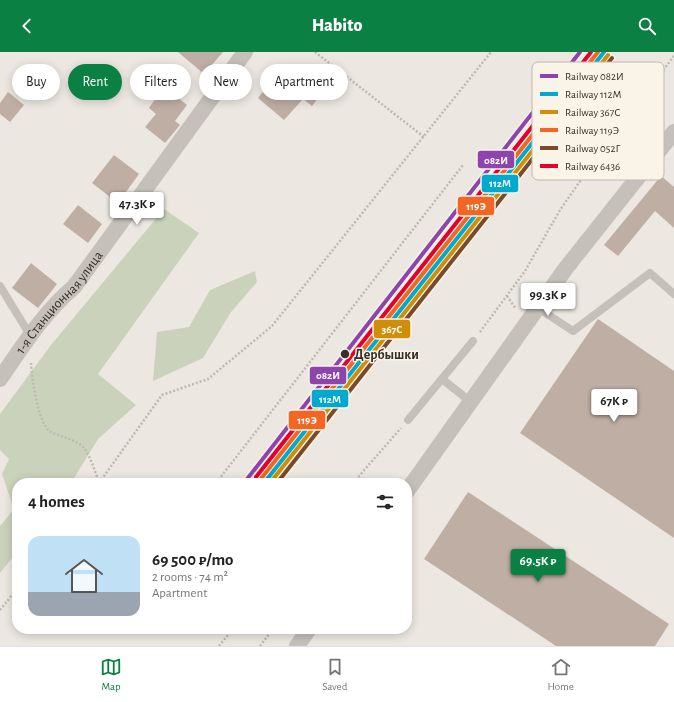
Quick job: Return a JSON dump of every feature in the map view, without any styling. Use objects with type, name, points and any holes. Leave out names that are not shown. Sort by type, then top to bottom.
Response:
[{"type":"street","name":"1-я Станционная улица","points":[[0,379],[30,335],[60,299],[74,287],[245,52]]},
{"type":"street","points":[[664,145],[674,132]]},
{"type":"street","points":[[412,485],[566,268],[636,180]]},
{"type":"street","points":[[297,646],[305,634]]},
{"type":"lane","points":[[538,308],[573,331],[650,273],[674,294]]},
{"type":"lane","points":[[0,286],[30,335]]},
{"type":"lane","points":[[408,420],[473,341]]},
{"type":"lane","points":[[442,379],[471,402]]},
{"type":"path","points":[[315,52],[424,137]]},
{"type":"path","points":[[103,478],[162,395],[208,379],[272,326],[424,137],[490,52]]},
{"type":"path","points":[[664,69],[674,56]]},
{"type":"path","points":[[220,478],[463,165]]},
{"type":"path","points":[[473,341],[525,271],[560,210],[581,180]]},
{"type":"path","points":[[261,478],[489,186]]},
{"type":"path","points":[[507,296],[516,310]]},
{"type":"path","points":[[30,335],[31,366],[37,406],[41,420],[50,431],[69,439],[84,448],[97,478]]},
{"type":"path","points":[[357,478],[408,420]]},
{"type":"path","points":[[0,610],[12,594]]},
{"type":"path","points":[[219,646],[229,634]]},
{"type":"path","points":[[260,646],[269,634]]},
{"type":"green space","points":[[164,209],[199,233],[98,374],[136,405],[98,439],[74,478],[12,478],[12,503],[2,474],[9,459],[0,450],[0,414],[51,345]]},
{"type":"green space","points":[[255,271],[257,282],[231,312],[203,358],[153,381],[157,332],[189,327],[210,290]]},
{"type":"green space","points":[[12,511],[12,558],[0,573],[0,526]]},
{"type":"building","points":[[178,52],[223,52],[213,64],[199,64],[199,70]]},
{"type":"building","points":[[8,92],[12,95],[12,100],[18,100],[24,105],[10,122],[0,114],[0,103]]},
{"type":"building","points":[[155,100],[181,100],[187,105],[175,121],[180,125],[165,143],[145,127],[156,114],[149,108]]},
{"type":"building","points":[[260,100],[302,100],[284,120]]},
{"type":"building","points":[[304,100],[316,100],[312,106]]},
{"type":"building","points":[[114,155],[139,174],[118,203],[92,183]]},
{"type":"building","points":[[664,179],[674,187],[674,228],[655,211],[618,256],[604,245],[658,180],[664,180]]},
{"type":"building","points":[[78,205],[102,224],[88,243],[63,224]]},
{"type":"building","points":[[31,263],[57,284],[38,308],[12,288]]},
{"type":"building","points":[[598,319],[674,371],[674,538],[520,433]]},
{"type":"building","points":[[468,492],[669,624],[655,646],[556,646],[424,559]]},
{"type":"rail line","name":"082И","points":[[572,62],[580,52]]},
{"type":"rail line","name":"6436","points":[[583,62],[591,52]]},
{"type":"rail line","name":"119Э","points":[[590,62],[598,52]]},
{"type":"rail line","name":"112М","points":[[596,62],[604,52]]},
{"type":"rail line","name":"367С","points":[[602,62],[608,55]]},
{"type":"rail line","name":"052Г","points":[[609,62],[612,58]]},
{"type":"rail line","name":"082И","points":[[248,478],[532,114]]},
{"type":"rail line","name":"6436","points":[[256,477],[532,127]]},
{"type":"rail line","name":"119Э","points":[[262,478],[532,136]]},
{"type":"rail line","name":"112М","points":[[268,478],[532,143]]},
{"type":"rail line","name":"367С","points":[[274,478],[532,151]]},
{"type":"rail line","name":"052Г","points":[[281,478],[532,159]]},
{"type":"place","name":"Дербышки","points":[[345,354]]}]
